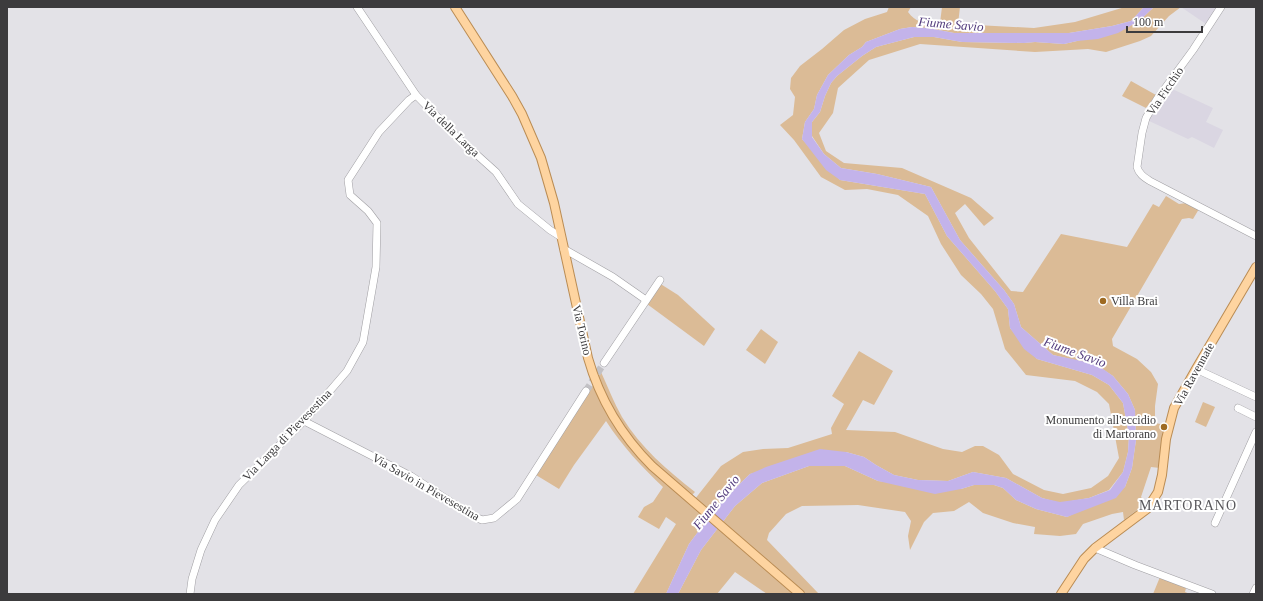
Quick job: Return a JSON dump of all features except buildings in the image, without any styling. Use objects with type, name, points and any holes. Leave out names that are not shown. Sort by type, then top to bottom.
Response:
[{"type":"main road","name":"Via Torino","points":[[455,7],[505,84],[522,114],[541,158],[564,249],[584,343],[593,375],[604,400],[628,439],[639,453],[800,594]]},
{"type":"main road","name":"Via Ravennate","points":[[1061,594],[1084,560],[1095,548],[1147,509],[1158,492],[1162,475],[1166,439],[1174,408],[1256,267]]},
{"type":"street","name":"Via della Larga","points":[[357,7],[416,95],[456,136],[496,172],[518,204],[561,237]]},
{"type":"street","name":"Via Ficchio","points":[[1221,7],[1193,50],[1157,99],[1146,118],[1142,133],[1137,167],[1141,175],[1150,181],[1256,236]]},
{"type":"street","name":"Via Larga di Pievesestina","points":[[190,594],[192,580],[201,550],[215,520],[239,485],[304,421],[347,371],[363,342],[376,267],[377,223],[350,195],[348,180],[379,132],[409,100],[416,95]]},
{"type":"street","points":[[564,249],[613,277],[646,300]]},
{"type":"street","points":[[604,363],[660,280]]},
{"type":"street","points":[[1196,368],[1256,397]]},
{"type":"street","name":"Via Savio in Pievesestina","points":[[304,421],[411,476],[471,515],[482,520],[494,518],[517,499],[586,391]]},
{"type":"street","points":[[1238,408],[1256,417]]},
{"type":"street","points":[[1215,523],[1256,432]]},
{"type":"street","points":[[1095,548],[1212,594]]},
{"type":"street","points":[[1253,594],[1256,588]]},
{"type":"shaded area","points":[[889,7],[911,7],[908,12],[911,16],[918,21],[926,23],[940,23],[942,7],[960,7],[958,24],[1034,28],[1075,22],[1125,7],[1144,7],[1131,21],[1112,26],[1069,33],[954,33],[928,28],[912,27],[900,29],[866,42],[862,47],[849,55],[828,75],[817,95],[814,109],[805,122],[802,139],[840,180],[925,194],[947,236],[995,291],[1008,309],[1010,328],[1037,359],[1092,375],[1109,385],[1123,403],[1129,436],[1128,452],[1123,472],[1109,490],[1089,498],[1060,503],[1042,498],[1006,478],[973,472],[948,481],[918,480],[894,475],[864,457],[846,452],[750,474],[718,505],[689,544],[666,594],[633,594],[676,524],[666,517],[659,529],[638,517],[644,507],[653,502],[663,487],[633,456],[606,421],[574,465],[559,489],[536,475],[564,428],[594,384],[608,414],[691,504],[721,466],[743,452],[763,449],[788,448],[832,434],[831,428],[844,404],[832,396],[859,351],[893,371],[874,405],[863,400],[846,430],[895,432],[943,449],[962,452],[975,446],[983,446],[999,455],[1013,474],[1044,490],[1063,494],[1091,488],[1108,476],[1119,458],[1109,404],[1097,392],[1075,381],[1026,375],[1005,349],[993,309],[981,294],[961,275],[941,244],[928,216],[898,195],[867,189],[845,190],[821,177],[794,140],[780,125],[793,115],[795,97],[790,89],[791,78],[800,66],[844,30],[865,19],[887,12]]},
{"type":"shaded area","points":[[1144,7],[1154,7],[1139,21],[1118,33],[1098,39],[1064,44],[1035,42],[962,42],[934,37],[914,37],[876,47],[837,76],[831,83],[820,112],[812,122],[812,137],[824,154],[841,168],[877,174],[931,187],[960,240],[1004,290],[1014,304],[1021,327],[1053,355],[1096,364],[1113,376],[1128,394],[1135,410],[1136,440],[1132,468],[1125,487],[1116,498],[1067,517],[1036,509],[1016,500],[1003,488],[994,485],[974,485],[935,494],[878,481],[845,466],[809,466],[762,483],[735,506],[701,550],[678,594],[666,594],[689,544],[718,505],[750,474],[766,467],[820,449],[846,452],[864,457],[894,475],[918,480],[948,481],[973,472],[1006,478],[1042,498],[1060,502],[1089,498],[1110,490],[1123,472],[1128,452],[1129,436],[1123,403],[1109,385],[1092,375],[1037,359],[1024,349],[1010,328],[1008,309],[995,291],[947,236],[925,194],[840,180],[826,170],[802,139],[805,122],[814,109],[817,95],[828,75],[849,55],[862,47],[866,42],[900,29],[912,27],[928,28],[954,33],[1069,33],[1112,26],[1131,21]]},
{"type":"shaded area","points":[[1154,7],[1181,7],[1169,16],[1151,36],[1106,52],[1088,49],[1035,52],[920,44],[869,60],[838,88],[833,113],[819,133],[826,151],[844,163],[902,168],[971,198],[994,218],[984,226],[965,204],[955,213],[969,238],[1011,291],[1023,292],[1061,234],[1127,247],[1153,204],[1159,207],[1166,196],[1179,204],[1187,203],[1199,209],[1193,219],[1182,219],[1112,339],[1113,346],[1137,359],[1151,372],[1158,384],[1155,406],[1155,423],[1166,425],[1160,468],[1151,467],[1141,497],[1146,503],[1124,520],[1123,512],[1112,514],[1083,524],[1076,534],[1060,536],[1034,534],[1035,527],[1013,523],[983,513],[969,502],[954,511],[933,513],[924,522],[910,550],[908,536],[911,521],[905,512],[858,505],[802,506],[786,514],[769,533],[767,540],[819,594],[767,594],[735,572],[717,594],[678,594],[701,550],[735,506],[762,483],[809,466],[845,466],[878,481],[961,489],[974,485],[994,485],[1003,488],[1016,500],[1036,509],[1067,517],[1125,487],[1132,468],[1136,440],[1135,410],[1128,394],[1113,376],[1096,365],[1053,355],[1021,327],[1014,304],[1004,290],[960,240],[931,187],[877,174],[841,168],[824,154],[812,136],[812,122],[820,112],[831,83],[837,76],[862,56],[876,47],[914,37],[934,37],[962,42],[1035,42],[1064,44],[1139,21]]},
{"type":"shaded area","points":[[1181,7],[1220,7],[1209,26]]},
{"type":"shaded area","points":[[1131,81],[1156,95],[1146,108],[1122,96]]},
{"type":"shaded area","points":[[1168,87],[1213,108],[1206,122],[1223,130],[1214,148],[1192,137],[1188,139],[1147,120]]},
{"type":"shaded area","points":[[659,283],[678,295],[715,329],[704,346],[647,304]]},
{"type":"shaded area","points":[[761,329],[778,342],[765,364],[746,350]]},
{"type":"shaded area","points":[[601,372],[619,412],[637,439],[655,458],[695,492],[692,495],[665,473],[641,449],[628,433],[616,415],[602,387],[598,377]]},
{"type":"shaded area","points":[[1203,402],[1215,407],[1206,427],[1195,422]]},
{"type":"shaded area","points":[[1160,577],[1186,588],[1185,592],[1190,594],[1153,594]]},
{"type":"tunnel","points":[[586,391],[604,363]]},
{"type":"place","name":"Villa Brai","points":[[1103,301]]},
{"type":"place","name":"Monumento all'eccidio di Martorano","points":[[1164,427]]},
{"type":"district","name":"MARTORANO","points":[[1188,505]]},
{"type":"water label","name":"Fiume Savio","points":[[951,24]]},
{"type":"water label","name":"Fiume Savio","points":[[1075,352]]},
{"type":"water label","name":"Fiume Savio","points":[[716,502]]}]
